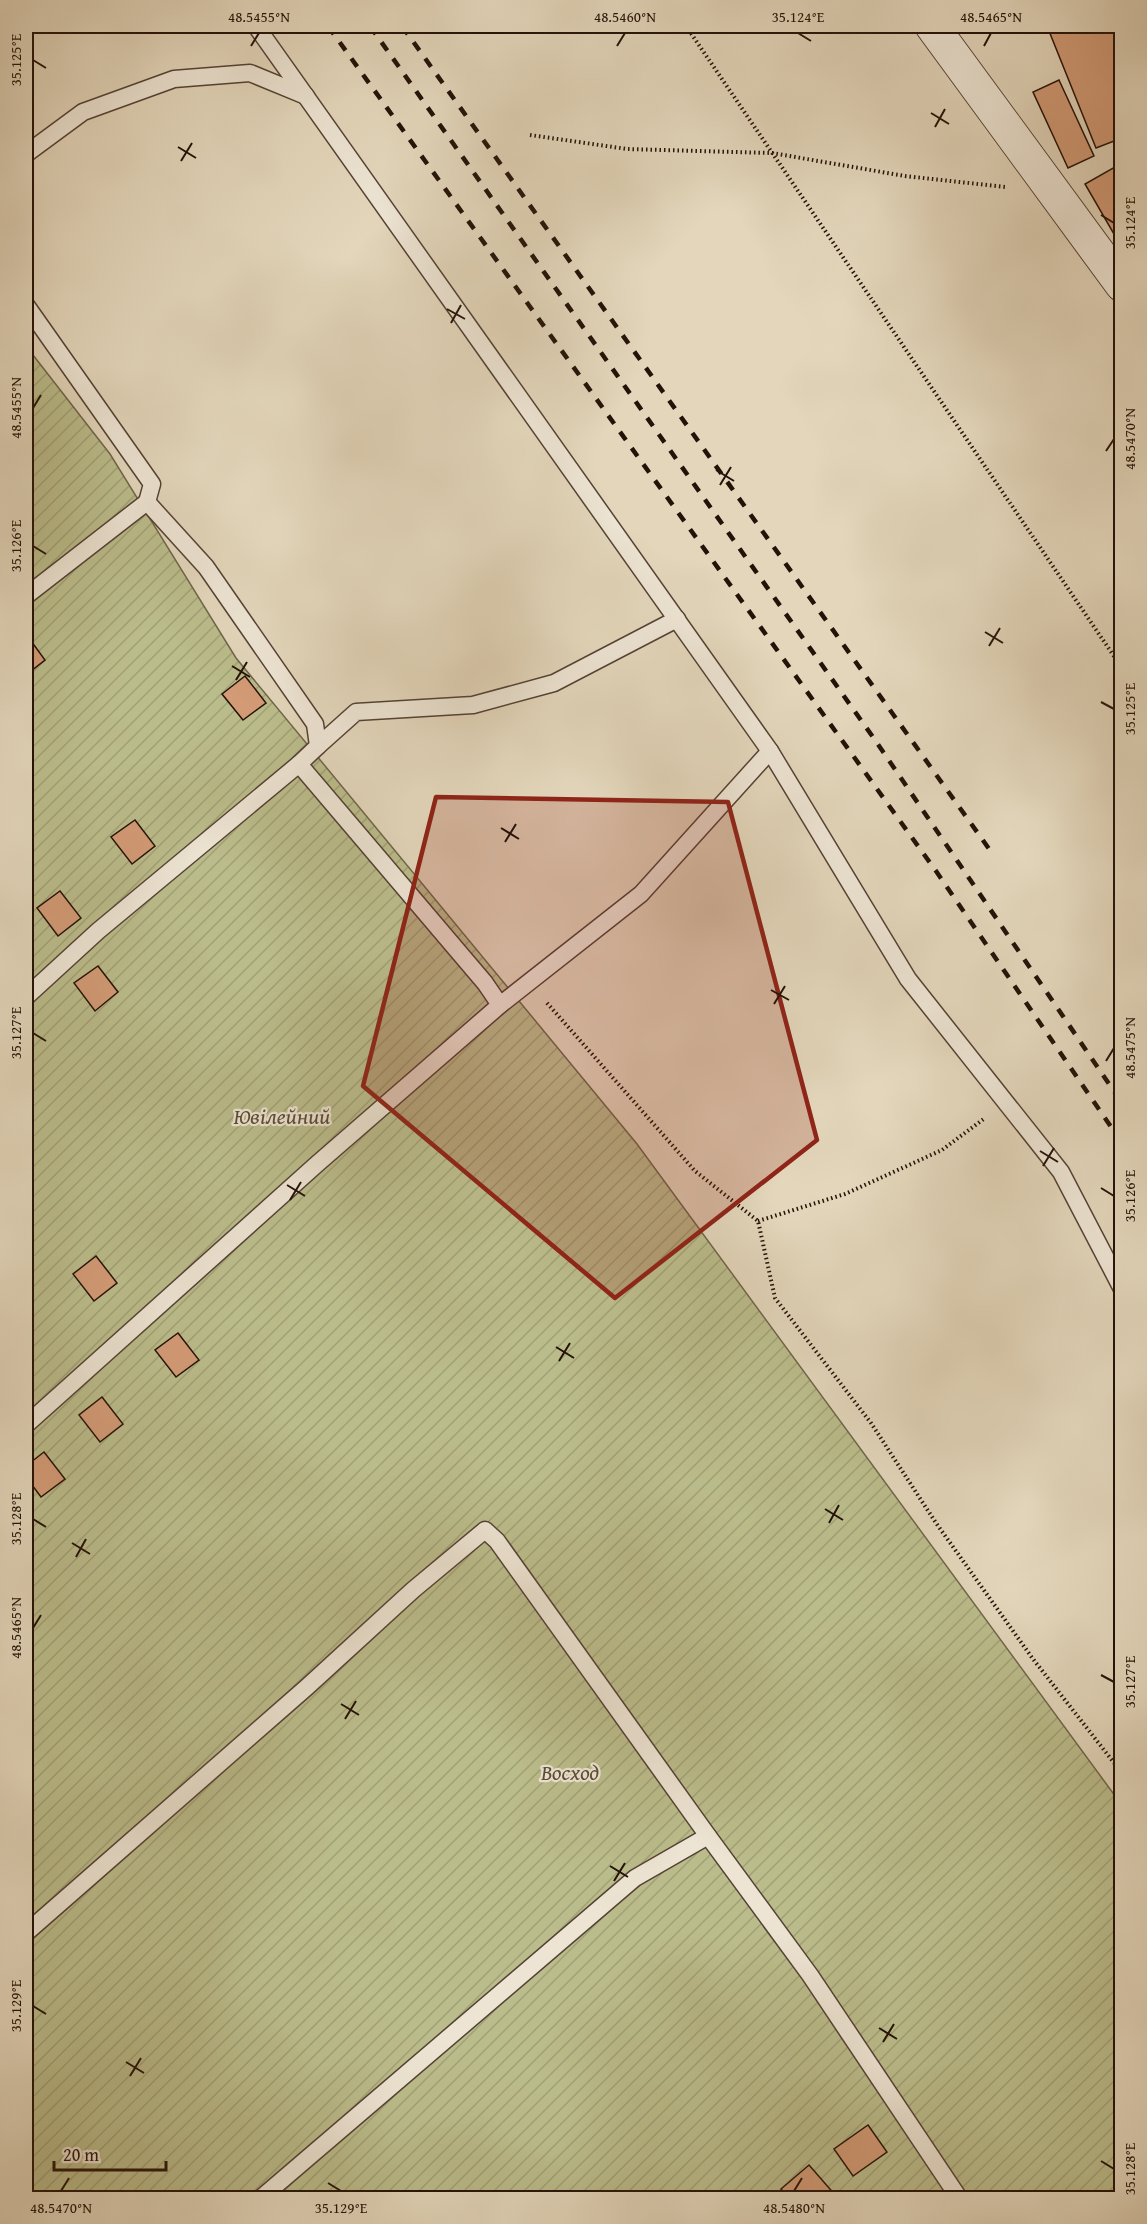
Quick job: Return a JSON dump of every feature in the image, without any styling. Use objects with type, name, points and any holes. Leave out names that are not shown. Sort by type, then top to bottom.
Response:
[{"type":"street","points":[[932,26],[1122,285]]},
{"type":"lane","points":[[256,26],[770,751],[908,979],[1061,1173],[1122,1289]]},
{"type":"lane","points":[[26,154],[82,112],[174,80],[250,73],[307,97]]},
{"type":"lane","points":[[26,305],[152,484],[147,502],[26,596]]},
{"type":"lane","points":[[147,502],[206,567],[315,724],[318,746]]},
{"type":"lane","points":[[26,997],[98,932],[299,764],[356,712],[473,705],[554,683],[677,619]]},
{"type":"lane","points":[[26,1425],[317,1164],[500,1005],[641,894],[770,751]]},
{"type":"lane","points":[[299,764],[485,982],[500,1005]]},
{"type":"lane","points":[[26,1933],[307,1687],[413,1590],[485,1530],[497,1541],[810,1975],[959,2199]]},
{"type":"lane","points":[[261,2199],[635,1878],[708,1836]]},
{"type":"path","points":[[686,26],[1122,668]]},
{"type":"path","points":[[530,135],[627,149],[772,153],[905,176],[1054,192]]},
{"type":"path","points":[[529,982],[609,1076],[695,1171],[758,1221],[775,1298],[871,1424],[936,1523],[1033,1659],[1122,1773]]},
{"type":"path","points":[[758,1221],[845,1194],[942,1150],[1006,1102]]},
{"type":"highlighted area","points":[[436,797],[728,802],[817,1140],[615,1298],[363,1086]]},
{"type":"green space","name":"Восход","points":[[26,346],[110,454],[236,658],[637,1144],[1121,1804],[1121,2198],[26,2198]]},
{"type":"building","points":[[1047,26],[1117,26],[1122,38],[1122,138],[1096,148]]},
{"type":"building","points":[[1059,80],[1094,156],[1068,168],[1033,92]]},
{"type":"building","points":[[1122,163],[1122,248],[1085,184]]},
{"type":"building","points":[[26,634],[45,660],[26,675]]},
{"type":"building","points":[[245,676],[266,703],[243,720],[222,694]]},
{"type":"building","points":[[135,820],[155,846],[132,864],[111,837]]},
{"type":"building","points":[[60,891],[81,918],[58,936],[37,908]]},
{"type":"building","points":[[98,966],[118,992],[95,1011],[74,983]]},
{"type":"building","points":[[96,1256],[117,1283],[94,1301],[73,1274]]},
{"type":"building","points":[[178,1333],[199,1360],[176,1377],[155,1350]]},
{"type":"building","points":[[102,1397],[123,1424],[100,1442],[79,1415]]},
{"type":"building","points":[[44,1452],[65,1479],[41,1497],[26,1477],[26,1466]]},
{"type":"building","points":[[868,2125],[887,2152],[853,2176],[834,2149]]},
{"type":"building","points":[[809,2165],[836,2196],[834,2198],[789,2198],[781,2189]]},
{"type":"railway","points":[[328,26],[936,871],[1122,1143]]},
{"type":"railway","points":[[370,26],[875,740],[1122,1103]]},
{"type":"railway","points":[[402,26],[992,853]]},
{"type":"park label","name":"Ювілейний","points":[[282,1116]]}]
